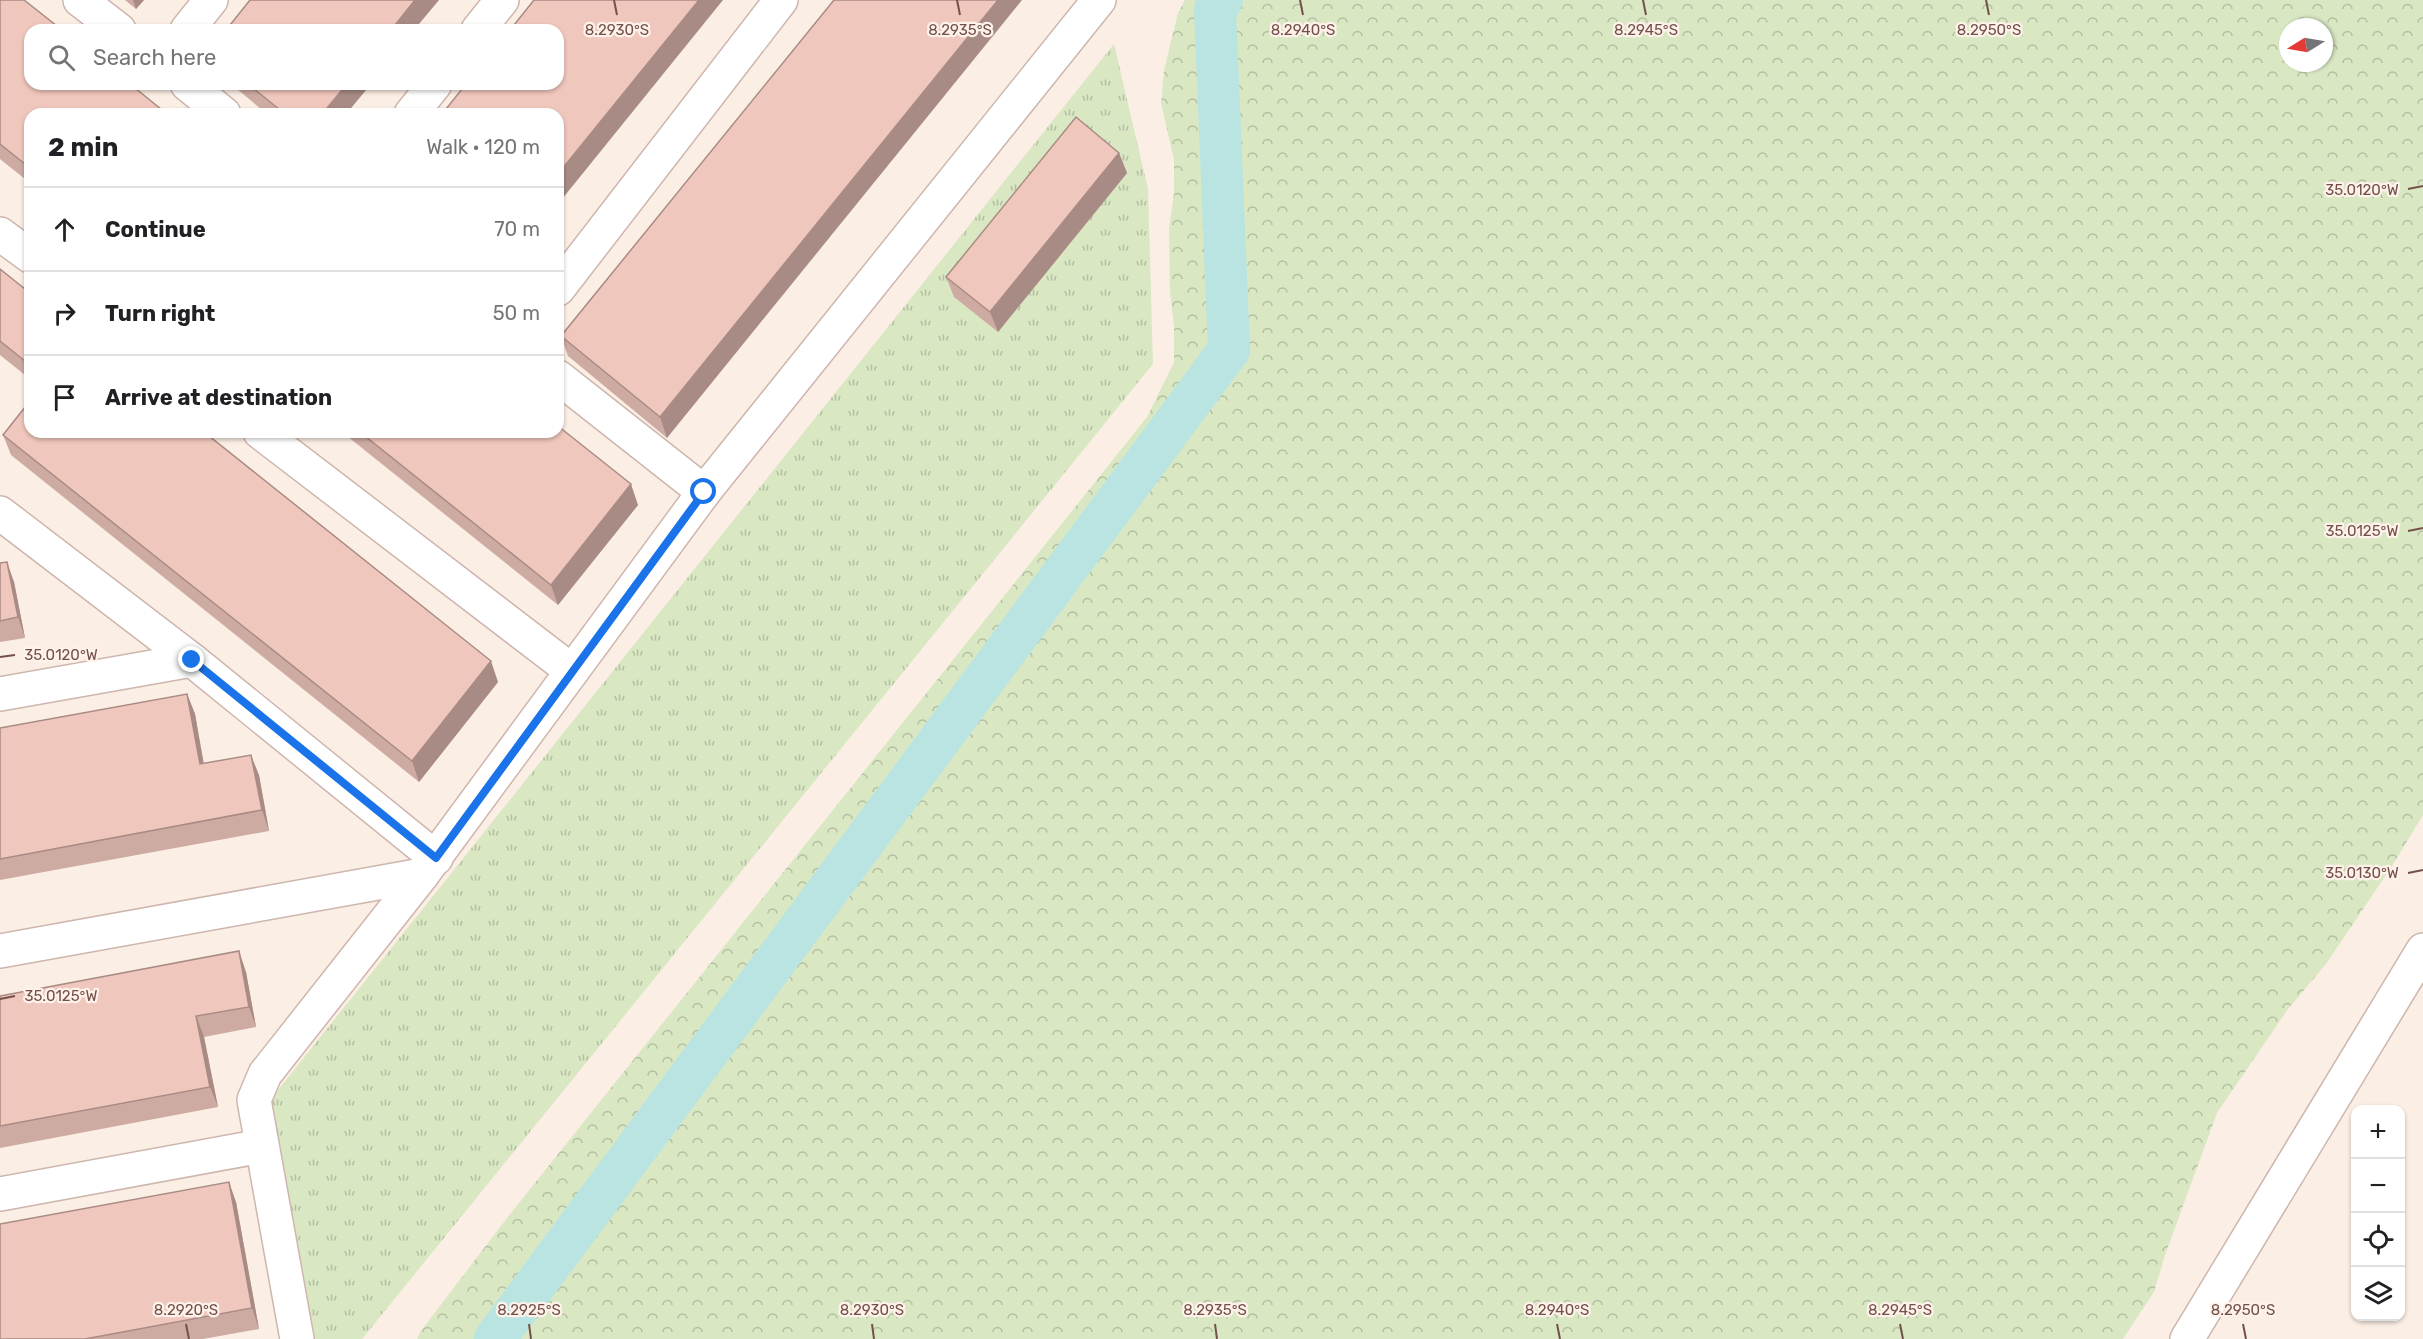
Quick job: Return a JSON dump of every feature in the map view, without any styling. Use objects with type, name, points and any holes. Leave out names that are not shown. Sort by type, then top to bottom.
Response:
[{"type":"street","points":[[80,0],[111,24]]},
{"type":"street","points":[[192,24],[211,0]]},
{"type":"street","points":[[483,24],[502,0]]},
{"type":"street","points":[[564,281],[781,0]]},
{"type":"street","points":[[297,1339],[254,1100],[265,1074],[429,866],[704,492],[1099,0]]},
{"type":"street","points":[[194,90],[217,108]]},
{"type":"street","points":[[416,108],[430,90]]},
{"type":"street","points":[[0,234],[24,252]]},
{"type":"street","points":[[564,382],[704,492]]},
{"type":"street","points":[[268,438],[572,671]]},
{"type":"street","points":[[0,513],[192,660],[429,866]]},
{"type":"street","points":[[0,694],[192,660]]},
{"type":"street","points":[[0,951],[429,866]]},
{"type":"street","points":[[2187,1339],[2423,950]]},
{"type":"street","points":[[0,1194],[261,1146]]},
{"type":"green space","points":[[1185,0],[2423,0],[2423,815],[2392,866],[2326,964],[2288,1009],[2217,1113],[2165,1255],[2154,1292],[2123,1339],[417,1339],[507,1218],[1147,417],[1174,362],[1169,229],[1174,193],[1174,160],[1161,103],[1164,70],[1178,13]]},
{"type":"green space","points":[[1114,44],[1148,189],[1153,364],[362,1339],[315,1339],[270,1100]]},
{"type":"building","points":[[0,0],[24,0],[54,24],[24,24],[24,90],[137,90],[160,108],[24,108],[24,163],[0,144]]},
{"type":"building","points":[[250,0],[415,0],[396,24],[231,24]]},
{"type":"building","points":[[534,0],[699,0],[564,167],[564,108],[447,108],[461,90],[564,90],[564,24],[515,24]]},
{"type":"building","points":[[834,0],[998,0],[660,417],[564,338],[564,332]]},
{"type":"building","points":[[255,90],[342,90],[327,108],[278,108]]},
{"type":"building","points":[[1076,117],[1119,153],[990,312],[946,277]]},
{"type":"building","points":[[0,269],[24,288],[24,360],[0,341]]},
{"type":"building","points":[[24,409],[24,438],[212,438],[491,661],[412,761],[3,435]]},
{"type":"building","points":[[564,431],[631,484],[551,585],[367,438],[564,438]]},
{"type":"building","points":[[7,562],[18,617],[0,621],[0,563]]},
{"type":"building","points":[[187,694],[200,764],[251,755],[262,810],[0,859],[0,728]]},
{"type":"building","points":[[239,951],[249,1007],[196,1016],[210,1087],[0,1126],[0,996]]},
{"type":"building","points":[[229,1182],[252,1308],[85,1339],[0,1339],[0,1224]]},
{"type":"waterway","points":[[495,1339],[1229,350],[1215,9],[1222,0]]},
{"type":"route","points":[[192,660],[436,858],[704,492]]}]
